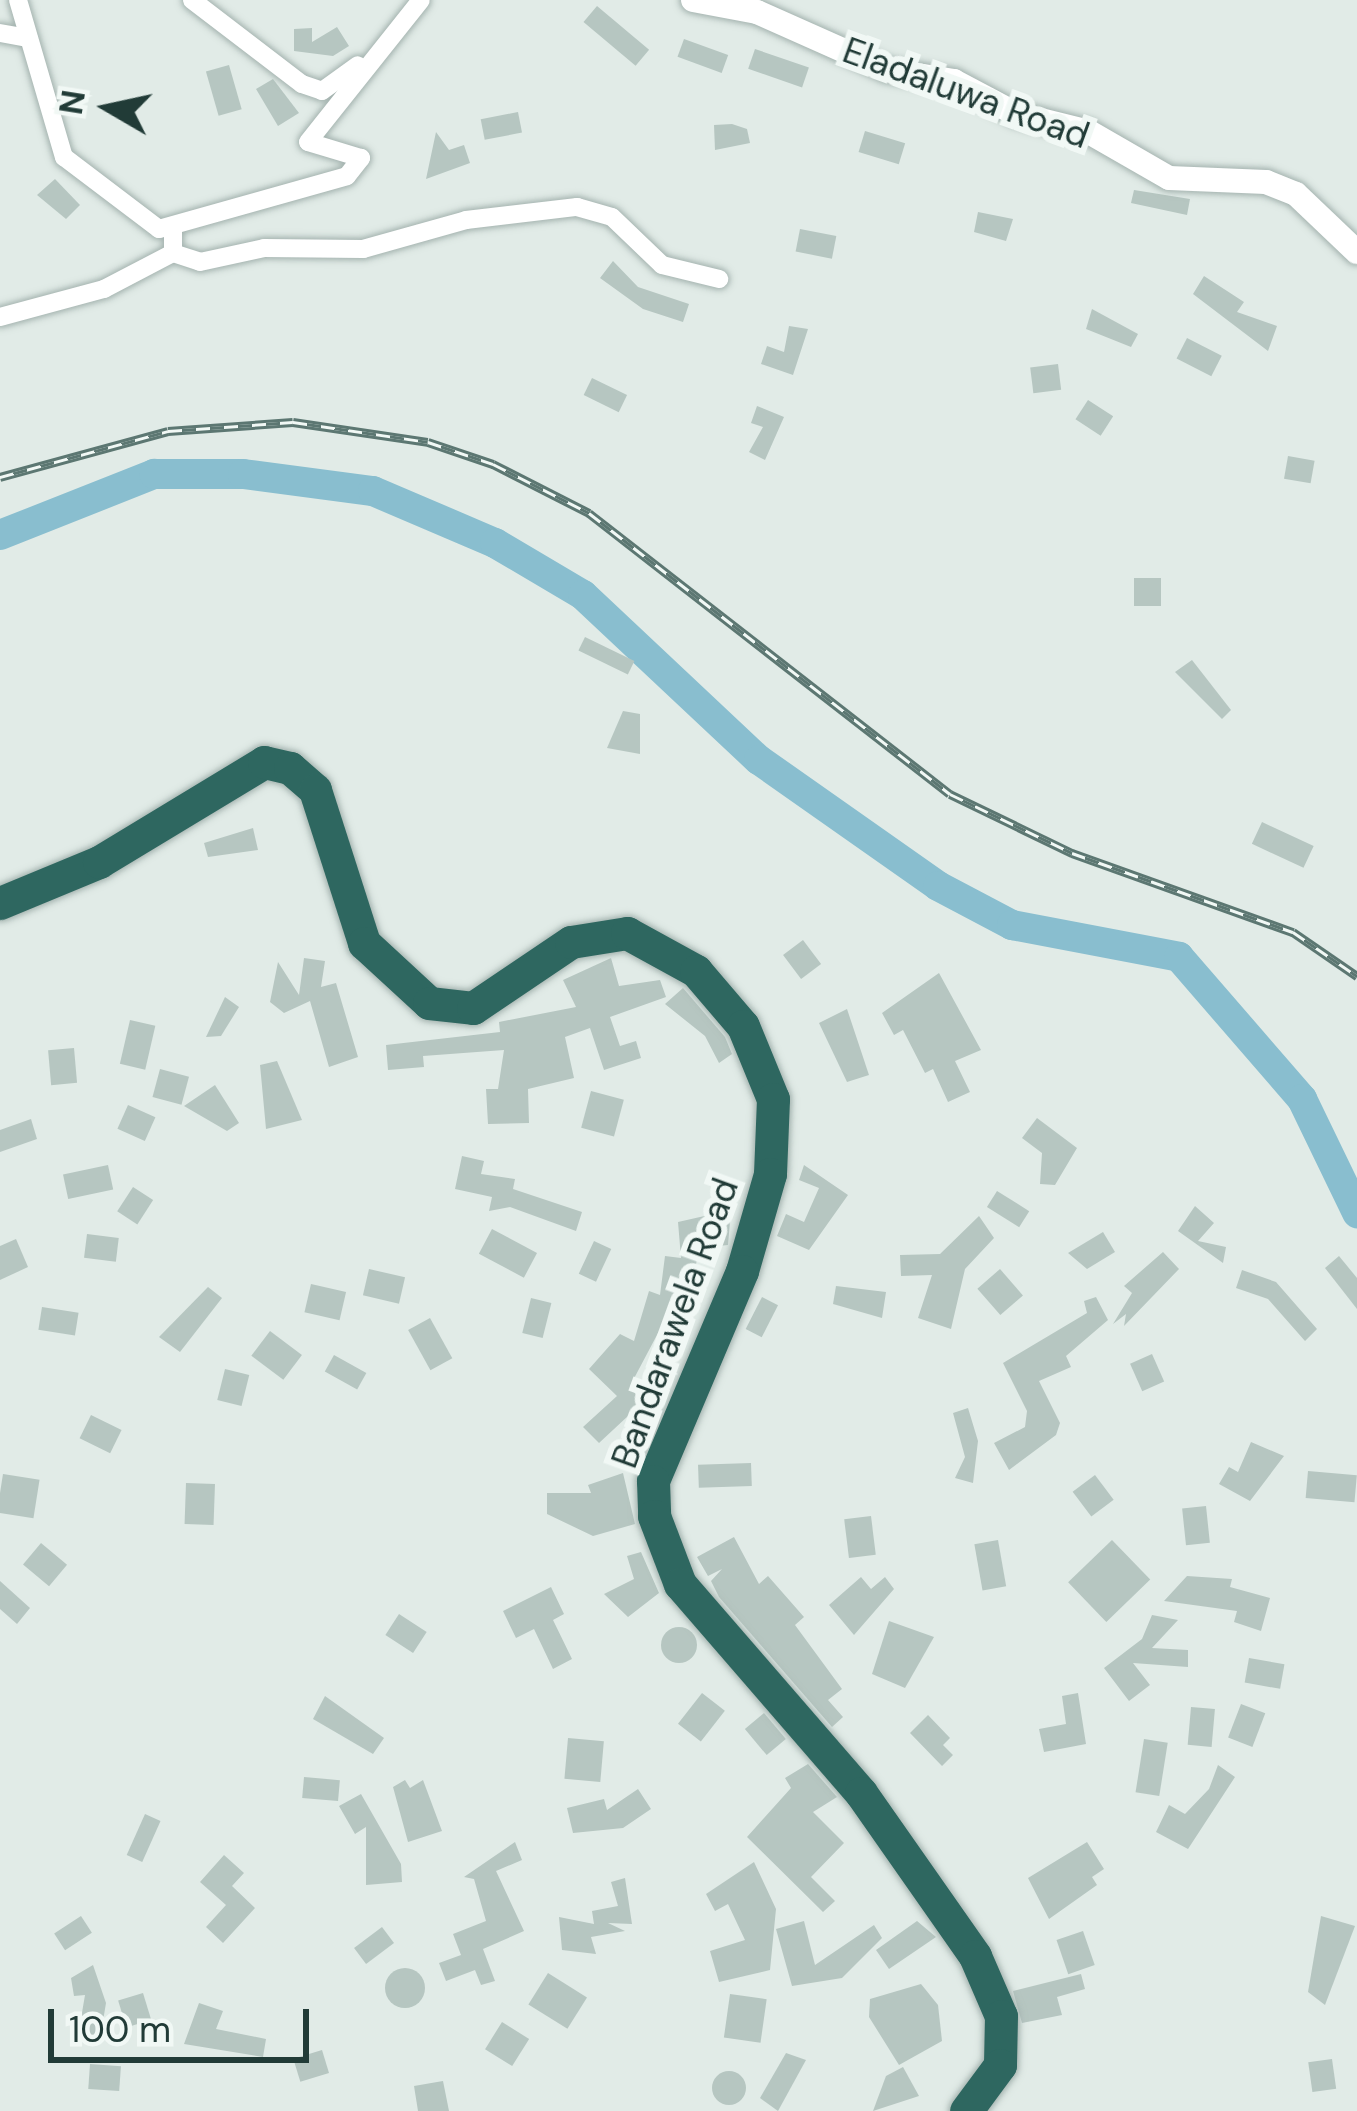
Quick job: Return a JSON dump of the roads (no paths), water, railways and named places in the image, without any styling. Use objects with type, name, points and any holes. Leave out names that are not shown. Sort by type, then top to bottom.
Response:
[{"type":"highway","name":"Bandarawela Road","points":[[0,903],[120,851],[264,762],[290,768],[315,790],[364,944],[428,1003],[473,1008],[571,943],[627,933],[696,970],[743,1026],[773,1099],[770,1174],[742,1271],[653,1481],[654,1516],[680,1584],[861,1793],[975,1957],[1001,2016],[1000,2066],[976,2098]]},
{"type":"highway","points":[[947,2111],[976,2098]]},
{"type":"street","points":[[18,0],[64,157],[114,202],[173,228],[347,176],[361,158],[310,151],[308,142],[367,60],[421,0]]},
{"type":"street","points":[[192,0],[322,91],[367,60]]},
{"type":"street","name":"Eladaluwa Road","points":[[693,0],[757,12],[887,70],[955,81],[1016,114],[1089,132],[1169,178],[1266,182],[1296,194],[1357,252]]},
{"type":"street","points":[[0,33],[29,38]]},
{"type":"street","points":[[0,317],[104,290],[173,253],[200,262],[264,248],[363,249],[466,220],[577,207],[612,217],[662,266],[719,279]]},
{"type":"street","points":[[173,228],[173,253]]},
{"type":"waterway","points":[[0,535],[154,474],[243,474],[373,491],[495,543],[583,595],[759,760],[938,886],[1012,925],[1179,957],[1302,1099],[1357,1213]]},
{"type":"railway","points":[[0,477],[168,431],[293,422],[428,442],[493,464],[589,513],[950,794],[1072,853],[1293,932],[1357,976]]}]
